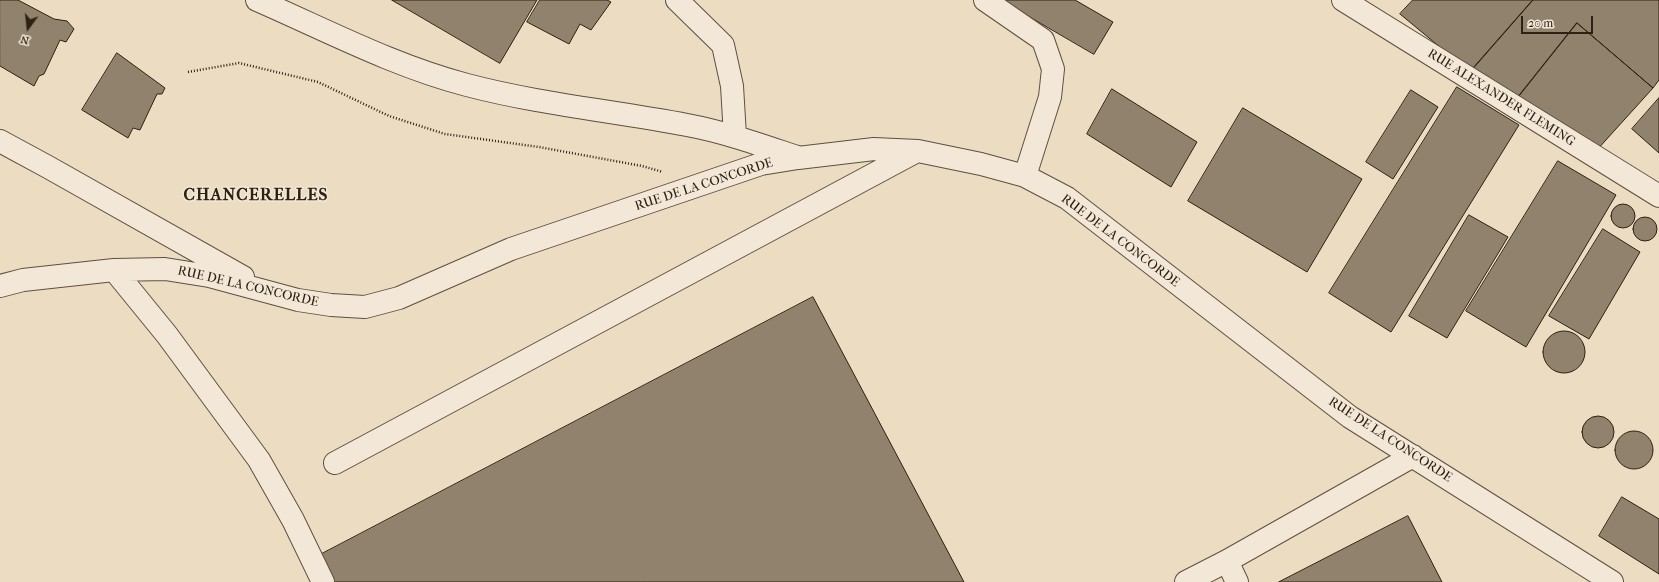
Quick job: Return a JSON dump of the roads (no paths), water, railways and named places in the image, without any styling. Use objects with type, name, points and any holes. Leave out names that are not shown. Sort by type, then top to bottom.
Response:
[{"type":"street","points":[[257,0],[383,56],[430,74],[466,85],[503,94],[688,125],[734,136],[798,158]]},
{"type":"street","points":[[677,0],[723,45],[732,86],[734,136]]},
{"type":"street","points":[[985,0],[1043,40],[1053,69],[1050,97],[1025,176]]},
{"type":"street","name":"RUE ALEXANDER FLEMING","points":[[1343,0],[1659,196]]},
{"type":"street","points":[[0,141],[268,292]]},
{"type":"street","name":"RUE DE LA CONCORDE","points":[[0,286],[23,280],[114,270],[165,269],[209,276],[298,300],[331,305],[365,307],[399,298],[511,250],[761,164],[874,149],[918,151],[981,164],[1025,176],[1067,198],[1350,417],[1612,582]]},
{"type":"street","points":[[335,463],[918,151]]},
{"type":"street","points":[[114,270],[167,335],[259,460],[293,520],[323,582]]},
{"type":"street","points":[[1186,582],[1227,561],[1413,456]]},
{"type":"street","points":[[1227,561],[1237,582]]},
{"type":"district","name":"CHANCERELLES","points":[[256,196]]}]
